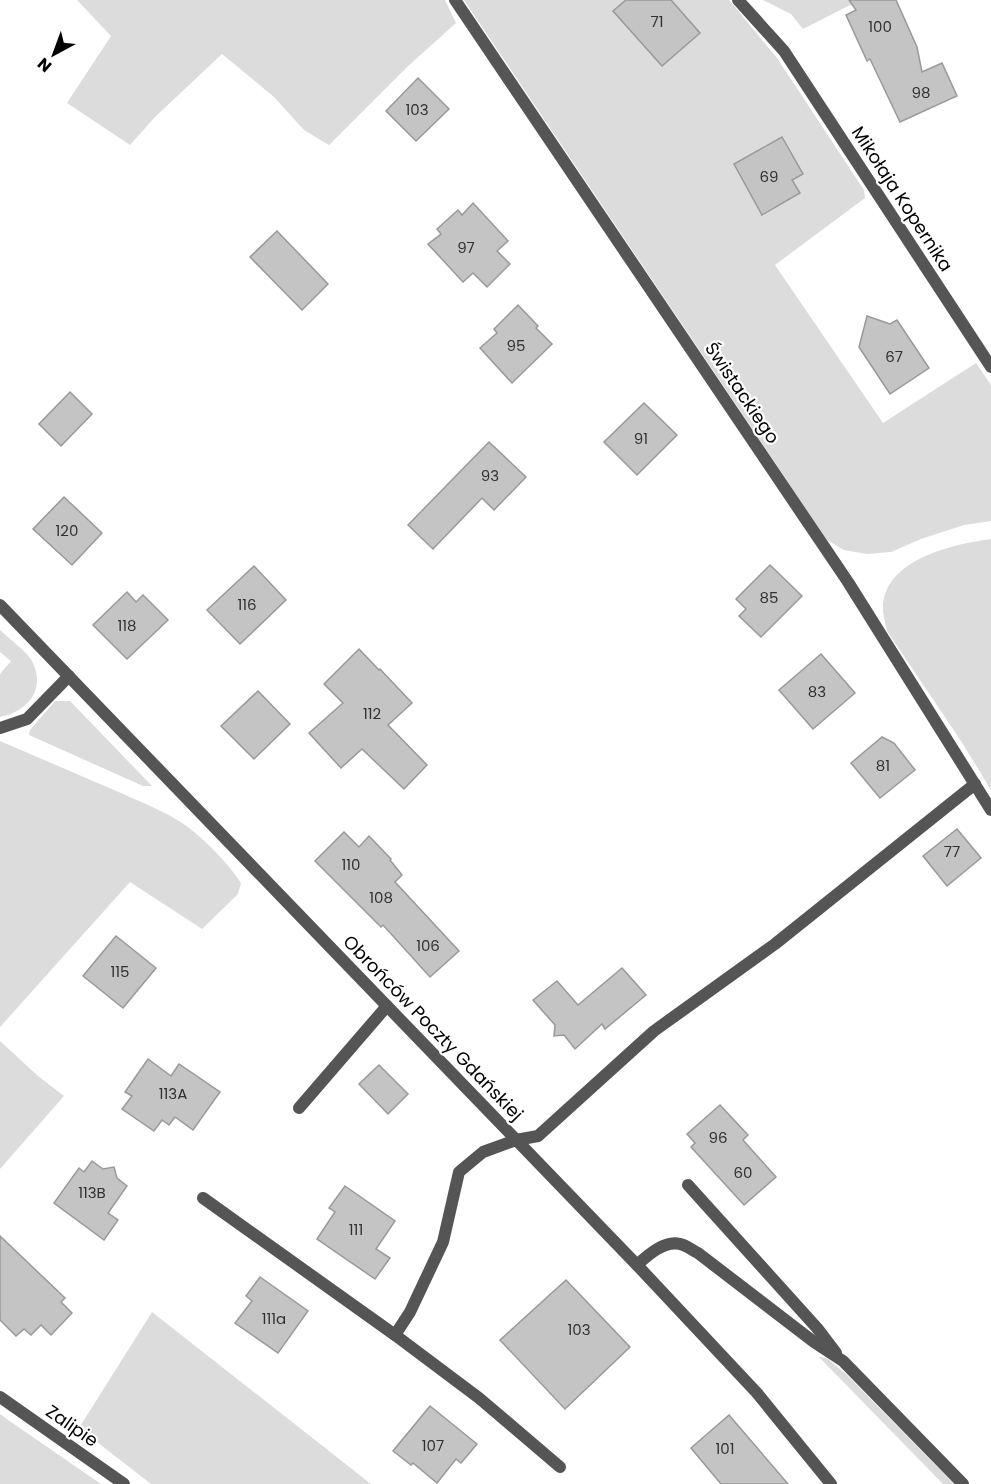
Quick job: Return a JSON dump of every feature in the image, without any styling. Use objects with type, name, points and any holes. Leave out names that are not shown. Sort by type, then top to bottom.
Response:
[{"type":"street","name":"Świstackiego","points":[[455,0],[848,582],[991,810]]},
{"type":"street","name":"Mikołaja Kopernika","points":[[738,0],[784,51],[991,367]]},
{"type":"street","name":"Obrońców Poczty Gdańskiej","points":[[0,605],[637,1265],[757,1393],[831,1484]]},
{"type":"street","points":[[0,728],[27,719],[69,676]]},
{"type":"street","points":[[396,1335],[410,1312],[443,1242],[459,1172],[483,1152],[516,1140],[538,1136],[654,1030],[775,944],[975,784]]},
{"type":"street","points":[[299,1107],[387,1006]]},
{"type":"street","points":[[688,1185],[817,1328],[843,1361],[963,1484]]},
{"type":"street","points":[[203,1198],[396,1335],[479,1398],[560,1467]]},
{"type":"street","points":[[637,1265],[650,1253],[666,1245],[678,1243],[698,1252],[805,1335],[843,1361]]},
{"type":"street","name":"Zalipie","points":[[0,1397],[124,1484]]},
{"type":"shaded area","points":[[77,0],[445,0],[456,23],[407,67],[329,145],[304,130],[274,97],[222,54],[155,117],[130,145],[67,103],[111,36]]},
{"type":"shaded area","points":[[464,0],[729,0],[777,58],[864,190],[865,198],[775,265],[883,423],[976,363],[991,385],[991,521],[964,525],[891,552],[867,554],[844,550],[827,540]]},
{"type":"shaded area","points":[[763,0],[860,0],[803,29],[791,14]]},
{"type":"shaded area","points":[[991,539],[991,790],[887,631],[883,612],[885,594],[893,579],[906,567],[939,551]]},
{"type":"shaded area","points":[[0,630],[31,659],[37,683],[31,699],[25,705],[0,717],[0,674],[11,661],[0,652]]},
{"type":"shaded area","points":[[55,701],[70,701],[152,786],[143,786],[29,735],[30,730]]},
{"type":"shaded area","points":[[0,741],[142,802],[179,821],[210,846],[241,883],[238,894],[202,929],[130,882],[0,1027]]},
{"type":"shaded area","points":[[0,1041],[64,1096],[0,1169]]},
{"type":"shaded area","points":[[152,1312],[371,1484],[151,1484],[79,1428]]},
{"type":"shaded area","points":[[818,1356],[828,1359],[846,1374],[954,1484],[943,1484]]},
{"type":"shaded area","points":[[0,1414],[11,1422],[101,1484],[0,1484]]},
{"type":"building","points":[[626,0],[671,0],[700,33],[662,66],[613,11]]},
{"type":"building","points":[[849,0],[896,0],[917,47],[922,72],[942,63],[957,96],[900,122],[870,59],[867,61],[846,15],[856,10]]},
{"type":"building","points":[[418,78],[449,109],[416,141],[386,111]]},
{"type":"building","points":[[782,137],[803,174],[792,180],[800,193],[762,215],[734,164]]},
{"type":"building","points":[[473,203],[508,241],[497,251],[510,264],[487,287],[473,273],[463,282],[428,244],[441,234],[437,229],[458,210],[462,215]]},
{"type":"building","points":[[277,231],[328,284],[302,310],[250,257]]},
{"type":"building","points":[[518,305],[552,344],[512,383],[480,348],[497,333],[494,329]]},
{"type":"building","points":[[867,316],[890,324],[897,320],[929,368],[890,394],[859,347]]},
{"type":"building","points":[[70,392],[92,414],[61,446],[39,424]]},
{"type":"building","points":[[644,403],[677,435],[637,475],[604,442]]},
{"type":"building","points":[[489,442],[526,477],[494,510],[482,498],[433,549],[408,525]]},
{"type":"building","points":[[64,497],[102,533],[72,565],[33,529]]},
{"type":"building","points":[[770,565],[802,596],[761,637],[739,616],[746,609],[736,599]]},
{"type":"building","points":[[254,566],[286,600],[240,644],[207,610]]},
{"type":"building","points":[[127,592],[136,602],[143,595],[168,620],[127,659],[93,625]]},
{"type":"building","points":[[359,649],[412,703],[388,725],[427,765],[404,789],[362,749],[341,768],[309,733],[343,703],[324,684]]},
{"type":"building","points":[[821,654],[855,693],[813,729],[779,690]]},
{"type":"building","points":[[258,691],[290,724],[254,759],[221,726]]},
{"type":"building","points":[[882,737],[894,743],[915,770],[880,798],[851,763]]},
{"type":"building","points":[[957,829],[981,858],[947,886],[923,856]]},
{"type":"building","points":[[344,832],[359,847],[369,836],[391,859],[402,875],[395,882],[459,951],[430,977],[383,925],[381,927],[315,861]]},
{"type":"building","points":[[116,936],[156,968],[123,1008],[83,976]]},
{"type":"building","points":[[622,968],[646,995],[605,1029],[602,1024],[575,1049],[564,1035],[554,1036],[555,1025],[533,1000],[557,981],[578,1005]]},
{"type":"building","points":[[148,1059],[171,1076],[179,1064],[220,1092],[193,1130],[175,1117],[169,1125],[162,1120],[154,1131],[122,1109],[132,1096],[125,1092]]},
{"type":"building","points":[[379,1065],[408,1094],[388,1114],[359,1084]]},
{"type":"building","points":[[720,1105],[748,1135],[743,1140],[776,1177],[744,1205],[691,1147],[695,1143],[687,1134]]},
{"type":"building","points":[[92,1161],[103,1169],[114,1167],[117,1178],[127,1186],[108,1213],[118,1220],[104,1240],[54,1203],[79,1168],[84,1172]]},
{"type":"building","points":[[345,1186],[395,1221],[376,1249],[390,1258],[375,1279],[317,1239],[335,1212],[329,1208]]},
{"type":"building","points":[[0,1236],[65,1298],[61,1302],[72,1313],[51,1335],[41,1325],[31,1335],[24,1329],[16,1336],[0,1320]]},
{"type":"building","points":[[260,1277],[308,1311],[278,1353],[235,1323],[252,1301],[246,1296]]},
{"type":"building","points":[[566,1280],[630,1347],[565,1409],[500,1340]]},
{"type":"building","points":[[430,1406],[477,1444],[461,1463],[456,1459],[437,1483],[413,1463],[411,1465],[393,1451]]},
{"type":"building","points":[[729,1415],[788,1484],[721,1484],[691,1448]]}]
